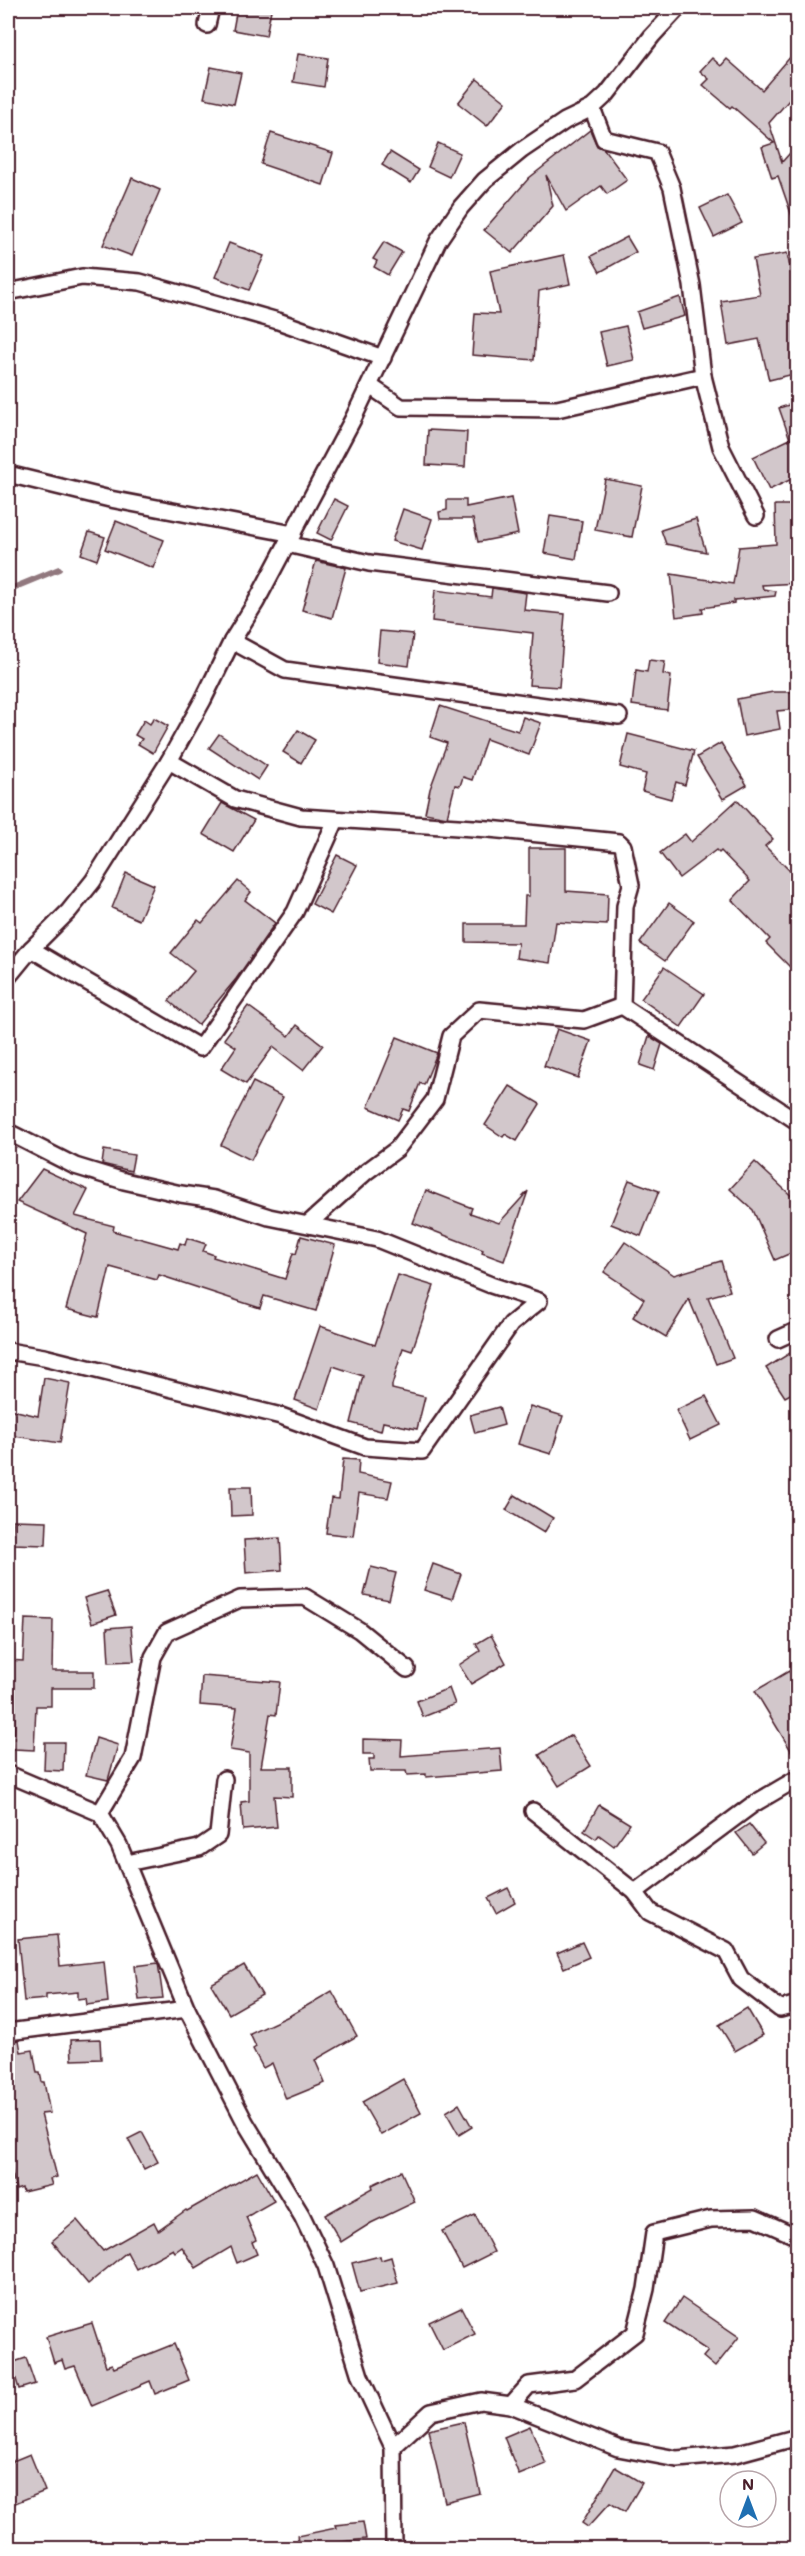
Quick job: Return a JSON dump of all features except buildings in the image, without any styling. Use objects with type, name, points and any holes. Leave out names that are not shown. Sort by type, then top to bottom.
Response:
[{"type":"street","points":[[207,25],[211,8]]},
{"type":"street","points":[[8,976],[69,911],[93,881],[169,761],[203,700],[231,641],[290,539],[370,386],[438,241],[461,207],[485,180],[522,150],[565,121],[592,108],[608,94],[652,36],[678,8]]},
{"type":"street","points":[[592,108],[604,139],[657,152],[672,188],[692,285],[704,376],[721,447],[756,516]]},
{"type":"street","points":[[8,292],[82,277],[140,282],[278,321],[383,358]]},
{"type":"street","points":[[370,386],[401,407],[557,409],[704,376]]},
{"type":"street","points":[[8,474],[290,539],[369,563],[608,593]]},
{"type":"street","points":[[231,641],[285,670],[619,716]]},
{"type":"street","points":[[169,761],[235,799],[301,817],[489,829],[619,842],[624,846],[631,885],[626,906],[621,1006]]},
{"type":"street","points":[[31,949],[200,1048],[296,912],[336,819]]},
{"type":"street","points":[[621,1006],[795,1120],[798,1118]]},
{"type":"street","points":[[308,1224],[366,1172],[397,1149],[435,1099],[450,1036],[479,1010],[584,1020],[621,1006]]},
{"type":"street","points":[[8,1132],[75,1166],[181,1194],[214,1199],[269,1217],[377,1239],[491,1285],[539,1301],[511,1324],[422,1451],[365,1447],[281,1416],[44,1357],[8,1351]]},
{"type":"street","points":[[778,1339],[798,1330]]},
{"type":"street","points":[[100,1813],[133,1758],[153,1657],[167,1632],[240,1599],[305,1598],[359,1630],[407,1669]]},
{"type":"street","points":[[8,1774],[100,1813],[127,1863],[187,2009],[244,2122],[302,2216],[327,2266],[360,2376],[393,2447],[394,2548]]},
{"type":"street","points":[[635,1892],[752,1805],[798,1778]]},
{"type":"street","points":[[127,1863],[199,1848],[218,1835],[224,1779]]},
{"type":"street","points":[[533,1810],[635,1892],[650,1912],[726,1951],[741,1979],[780,2009],[798,2004]]},
{"type":"street","points":[[8,2032],[187,2009]]},
{"type":"street","points":[[511,2405],[529,2385],[575,2379],[635,2333],[646,2289],[654,2233],[711,2219],[755,2217],[798,2237]]},
{"type":"street","points":[[393,2447],[431,2412],[481,2401],[511,2405],[618,2448],[677,2459],[735,2454],[798,2437]]},
{"type":"waterway","points":[[8,590],[59,569]]}]
